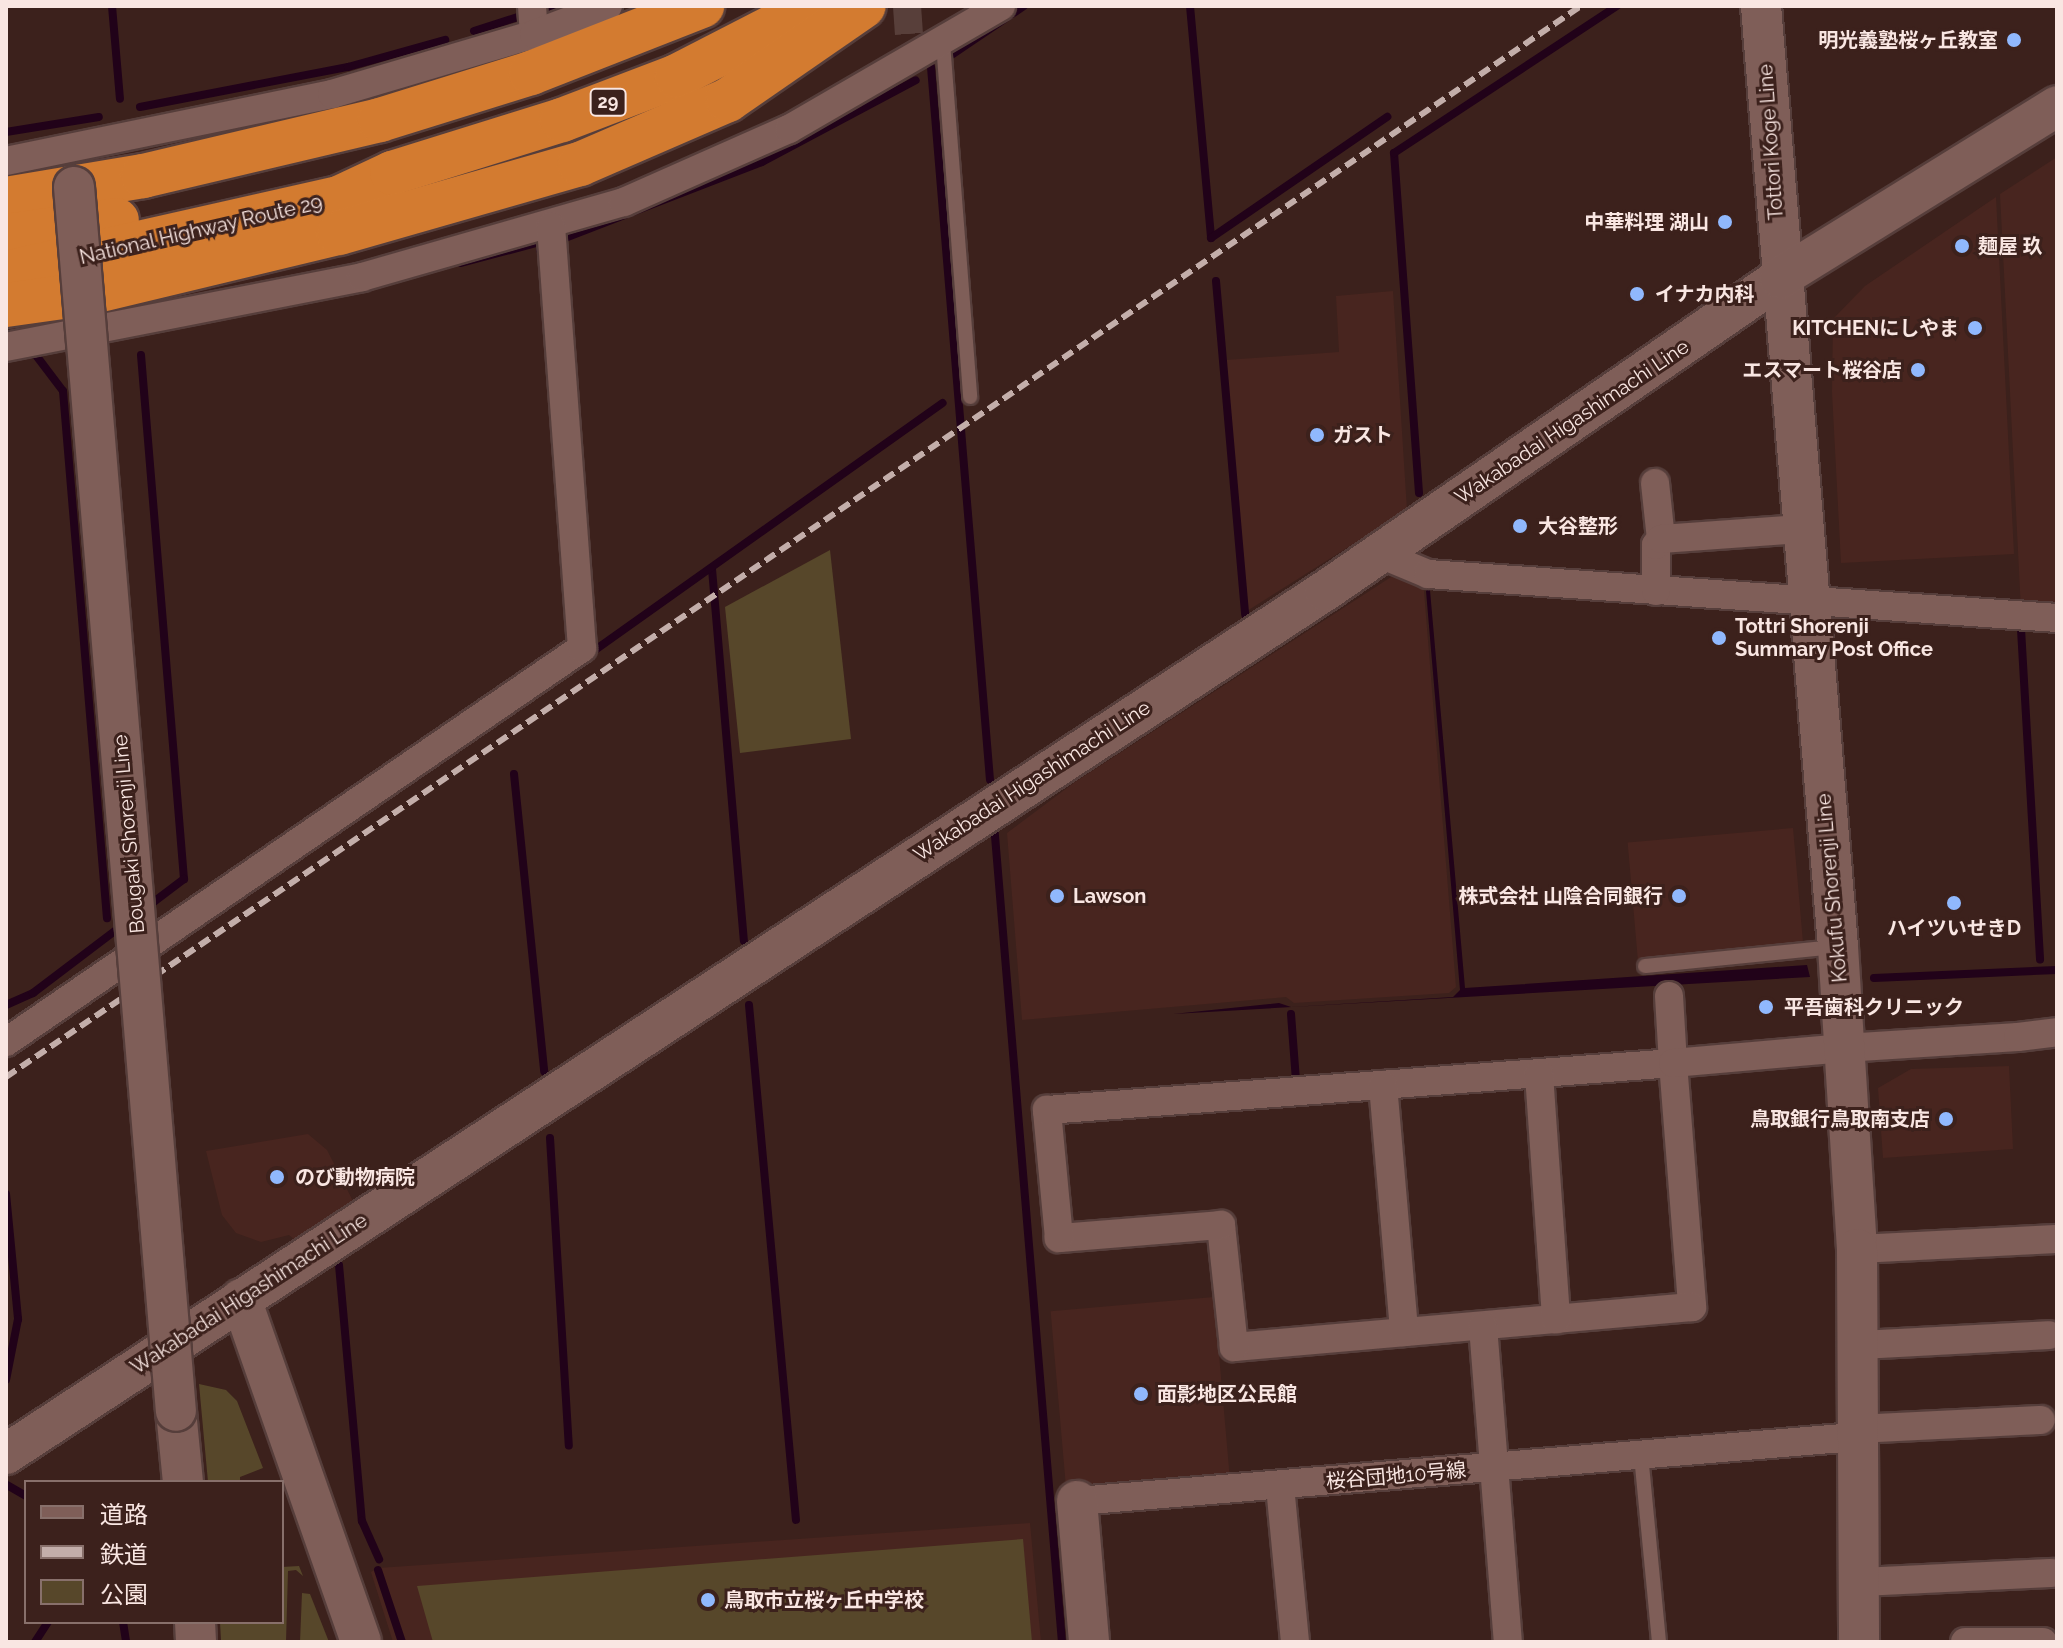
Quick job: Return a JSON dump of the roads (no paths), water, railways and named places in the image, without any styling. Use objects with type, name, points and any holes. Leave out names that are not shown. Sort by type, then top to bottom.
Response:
[{"type":"highway","points":[[6,199],[282,145],[470,93],[702,6]]},
{"type":"highway","name":"National Highway Route 29","points":[[6,273],[339,198],[392,173],[562,120],[677,76],[813,6]]},
{"type":"highway","points":[[6,305],[84,294],[498,189],[580,164],[714,107],[753,86],[864,6]]},
{"type":"highway","name":"National Highway Route 29","points":[[6,236],[392,173]]},
{"type":"main road","name":"Tottori Koge Line","points":[[1761,6],[1780,278]]},
{"type":"main road","name":"Wakabadai Higashimachi Line","points":[[6,1454],[1380,554],[1780,278],[2057,106]]},
{"type":"main road","name":"Bougaki Shorenji Line","points":[[74,187],[183,1480]]},
{"type":"main road","name":"Kokufu Shorenji Line","points":[[1780,278],[1838,947],[1857,1249],[1860,1345],[1856,1433],[1859,1642]]},
{"type":"main road","points":[[241,1299],[361,1642]]},
{"type":"main road","name":"桜谷団地10号線","points":[[1077,1501],[1089,1642]]},
{"type":"street","points":[[532,6],[534,34]]},
{"type":"street","points":[[6,161],[332,94],[534,34],[608,6]]},
{"type":"street","points":[[6,347],[362,277],[551,226],[624,202],[789,129],[911,47],[943,43],[1001,6]]},
{"type":"street","points":[[6,1042],[582,648],[551,226]]},
{"type":"street","points":[[1655,483],[1661,539],[1656,545],[1656,591]]},
{"type":"street","points":[[1661,539],[1801,529]]},
{"type":"street","points":[[1380,554],[1428,574],[2057,618]]},
{"type":"street","points":[[1669,996],[1673,1063],[1692,1307],[1234,1347],[1221,1225],[1059,1238],[1047,1110],[1539,1074],[1673,1063],[1844,1048],[2057,1032]]},
{"type":"street","points":[[1539,1074],[1556,1319]]},
{"type":"street","points":[[1383,1085],[1404,1332]]},
{"type":"street","points":[[1857,1249],[2057,1239]]},
{"type":"street","points":[[1483,1326],[1508,1642]]},
{"type":"street","points":[[1860,1345],[2049,1335]]},
{"type":"street","name":"桜谷団地10号線","points":[[1077,1501],[1641,1455],[1856,1433],[2041,1420]]},
{"type":"street","points":[[1280,1486],[1295,1642]]},
{"type":"street","points":[[1859,1582],[2052,1573]]},
{"type":"street","points":[[1965,1642],[2043,1642]]},
{"type":"lane","points":[[943,43],[970,397]]},
{"type":"lane","points":[[1645,966],[1838,947]]},
{"type":"lane","points":[[1641,1455],[1659,1642]]},
{"type":"waterway","points":[[112,6],[120,99]]},
{"type":"waterway","points":[[543,11],[560,6]]},
{"type":"waterway","points":[[953,54],[1024,6]]},
{"type":"waterway","points":[[1190,6],[1211,238],[1387,117]]},
{"type":"waterway","points":[[1419,493],[1394,153],[1617,6]]},
{"type":"waterway","points":[[474,31],[521,16],[522,10]]},
{"type":"waterway","points":[[140,107],[348,67],[445,40]]},
{"type":"waterway","points":[[931,67],[990,780]]},
{"type":"waterway","points":[[565,238],[762,162],[916,80]]},
{"type":"waterway","points":[[6,132],[99,117]]},
{"type":"waterway","points":[[461,263],[540,242],[540,250]]},
{"type":"waterway","points":[[1216,281],[1245,615]]},
{"type":"waterway","points":[[27,355],[35,354],[63,391],[107,918]]},
{"type":"waterway","points":[[141,355],[184,879],[147,907]]},
{"type":"waterway","points":[[588,655],[943,403]]},
{"type":"waterway","points":[[712,569],[744,941]]},
{"type":"waterway","points":[[2021,629],[2040,959]]},
{"type":"waterway","points":[[514,774],[544,1071]]},
{"type":"waterway","points":[[994,824],[1062,1642]]},
{"type":"waterway","points":[[6,1005],[33,993],[124,924]]},
{"type":"waterway","points":[[1874,978],[2057,970]]},
{"type":"waterway","points":[[749,1005],[796,1520]]},
{"type":"waterway","points":[[1291,1014],[1296,1080]]},
{"type":"waterway","points":[[550,1138],[569,1445]]},
{"type":"waterway","points":[[6,1194],[18,1319],[6,1380]]},
{"type":"waterway","points":[[339,1265],[362,1521],[379,1559]]},
{"type":"waterway","points":[[7,1485],[24,1495]]},
{"type":"waterway","points":[[378,1570],[402,1642]]},
{"type":"waterway","points":[[35,1642],[47,1624]]},
{"type":"waterway","points":[[123,1624],[126,1642]]},
{"type":"tunnel","points":[[907,6],[909,34]]},
{"type":"railway","points":[[6,1077],[1581,6]]},
{"type":"place","name":"明光義塾桜ヶ丘教室","points":[[2014,40]]},
{"type":"place","name":"中華料理 湖山","points":[[1725,222]]},
{"type":"place","name":"麺屋 玖","points":[[1962,246]]},
{"type":"place","name":"イナカ内科","points":[[1637,294]]},
{"type":"place","name":"KITCHENにしやま","points":[[1975,328]]},
{"type":"place","name":"エスマート桜谷店","points":[[1918,370]]},
{"type":"place","name":"ガスト","points":[[1317,435]]},
{"type":"place","name":"大谷整形","points":[[1520,526]]},
{"type":"place","name":"Tottri Shorenji Summary Post Office","points":[[1719,638]]},
{"type":"place","name":"Lawson","points":[[1057,896]]},
{"type":"place","name":"株式会社 山陰合同銀行","points":[[1679,896]]},
{"type":"place","name":"ハイツいせきD","points":[[1954,903]]},
{"type":"place","name":"平吾歯科クリニック","points":[[1766,1007]]},
{"type":"place","name":"鳥取銀行鳥取南支店","points":[[1946,1119]]},
{"type":"place","name":"のび動物病院","points":[[277,1177]]},
{"type":"place","name":"面影地区公民館","points":[[1141,1394]]},
{"type":"place","name":"鳥取市立桜ヶ丘中学校","points":[[708,1600]]}]
